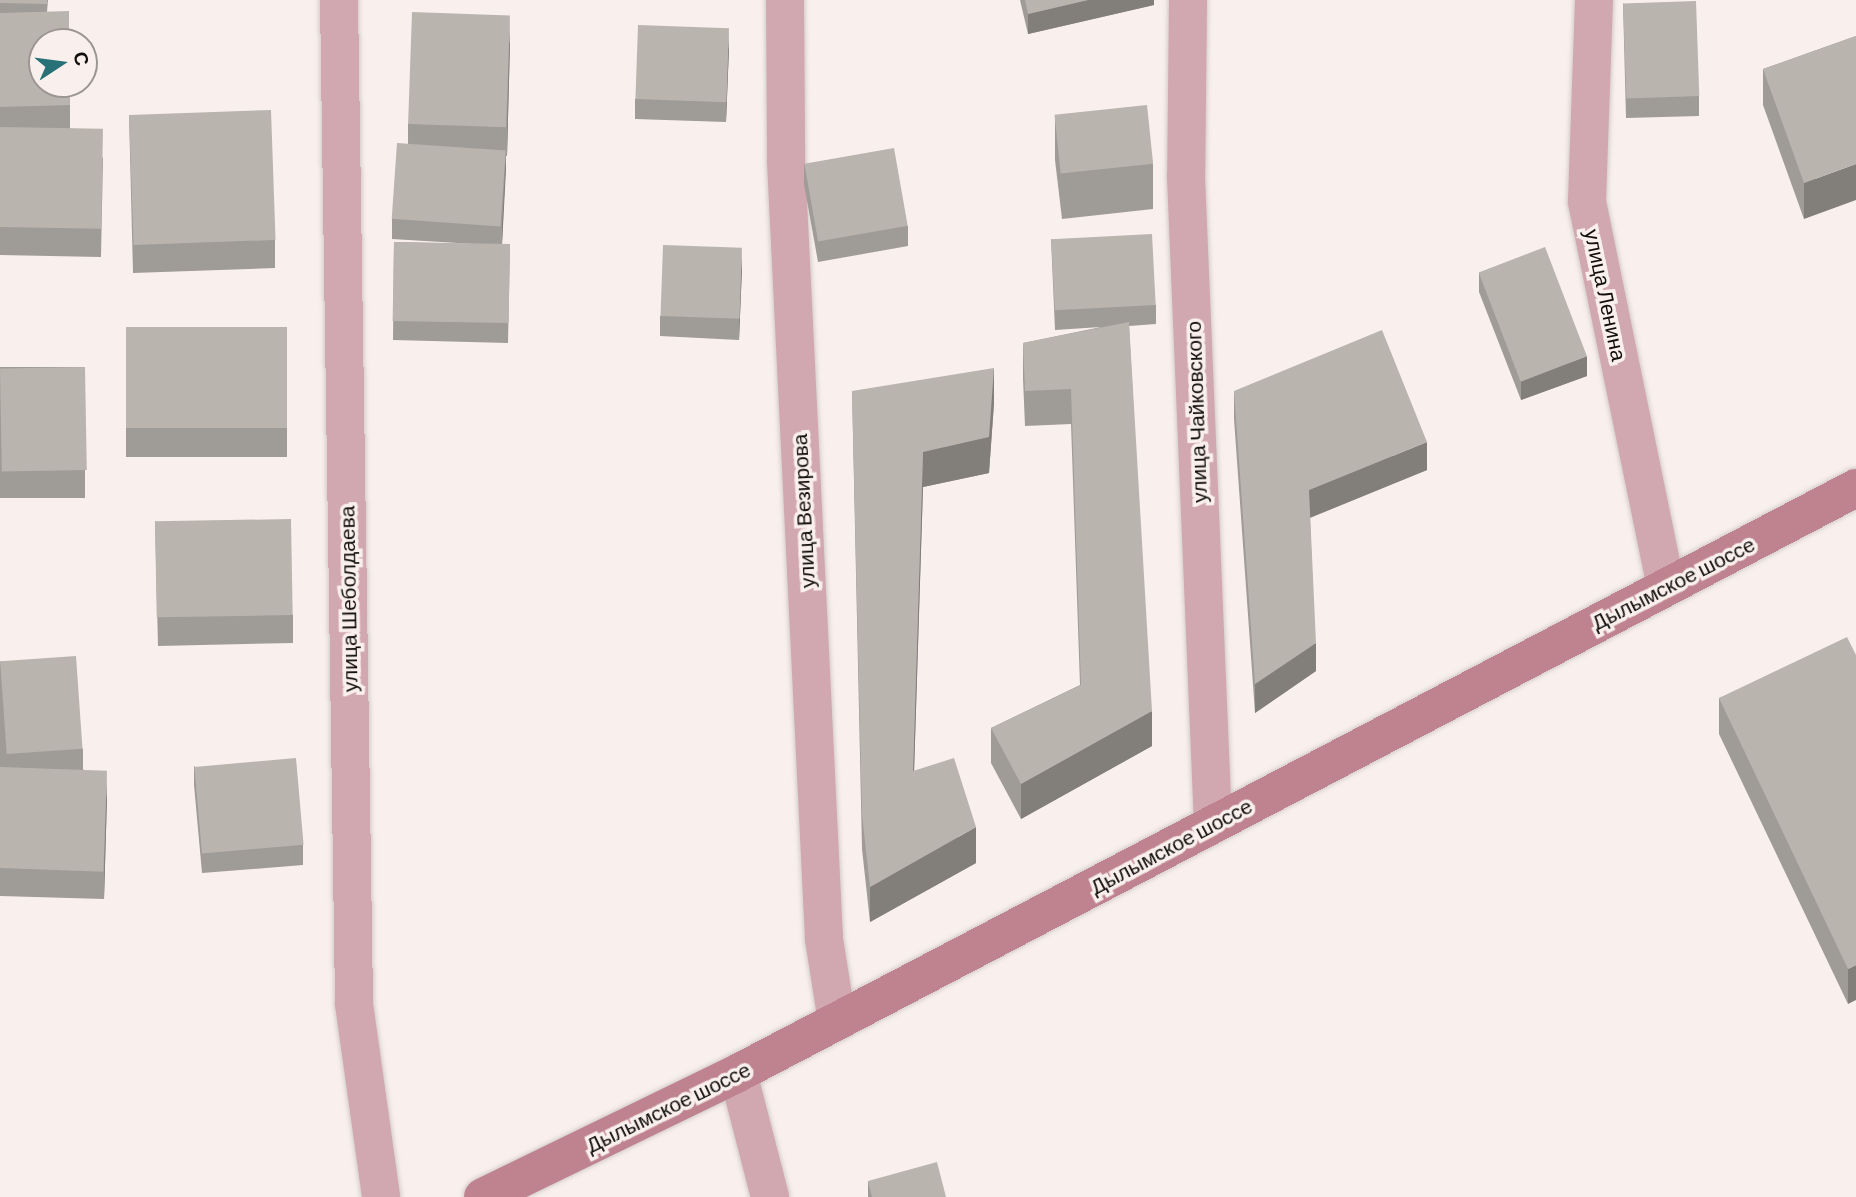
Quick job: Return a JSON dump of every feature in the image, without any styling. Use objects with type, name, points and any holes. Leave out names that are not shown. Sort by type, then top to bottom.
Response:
[{"type":"main road","name":"Дылымское шоссе","points":[[483,1197],[738,1073],[1856,488]]},
{"type":"street","name":"улица Шеболдаева","points":[[339,0],[355,1004],[381,1197]]},
{"type":"street","name":"улица Везирова","points":[[785,0],[786,161],[824,939],[837,1021]]},
{"type":"street","name":"улица Чайковского","points":[[1188,0],[1186,177],[1213,824]]},
{"type":"street","name":"улица Ленина","points":[[1594,0],[1587,202],[1666,586]]},
{"type":"street","points":[[738,1073],[770,1197]]},
{"type":"building","points":[[0,0],[47,0],[47,4],[0,3]]},
{"type":"building","points":[[1025,0],[1088,0],[1028,14]]},
{"type":"building","points":[[1696,1],[1699,96],[1626,98],[1623,4]]},
{"type":"building","points":[[69,11],[69,28],[28,28],[28,98],[70,98],[70,105],[0,107],[0,13]]},
{"type":"building","points":[[412,12],[510,15],[506,127],[408,124]]},
{"type":"building","points":[[638,25],[729,28],[726,102],[635,99]]},
{"type":"building","points":[[1856,36],[1856,164],[1804,183],[1763,69]]},
{"type":"building","points":[[1147,105],[1153,164],[1061,173],[1055,115]]},
{"type":"building","points":[[271,110],[276,240],[134,245],[129,115]]},
{"type":"building","points":[[0,127],[103,129],[101,229],[0,227]]},
{"type":"building","points":[[397,143],[506,151],[500,226],[392,219]]},
{"type":"building","points":[[894,148],[908,226],[818,242],[804,164]]},
{"type":"building","points":[[1152,234],[1156,305],[1055,310],[1051,239]]},
{"type":"building","points":[[394,242],[510,244],[509,323],[393,321]]},
{"type":"building","points":[[663,245],[742,248],[739,319],[661,316]]},
{"type":"building","points":[[1545,247],[1587,356],[1521,382],[1479,272]]},
{"type":"building","points":[[1129,322],[1152,711],[1021,784],[991,728],[1081,685],[1071,389],[1025,391],[1023,343]]},
{"type":"building","points":[[126,327],[287,327],[287,428],[126,428]]},
{"type":"building","points":[[1382,330],[1427,442],[1309,490],[1316,643],[1255,684],[1234,391]]},
{"type":"building","points":[[85,367],[87,470],[2,471],[0,368]]},
{"type":"building","points":[[994,368],[989,437],[923,452],[913,771],[954,758],[976,827],[870,887],[862,814],[852,391]]},
{"type":"building","points":[[291,519],[293,615],[157,617],[155,521]]},
{"type":"building","points":[[1847,637],[1856,655],[1856,965],[1848,969],[1719,698]]},
{"type":"building","points":[[76,656],[82,749],[7,754],[0,661]]},
{"type":"building","points":[[296,758],[304,845],[202,854],[194,767]]},
{"type":"building","points":[[0,767],[107,771],[103,872],[0,868]]},
{"type":"building","points":[[937,1162],[946,1197],[872,1197],[868,1181]]}]
